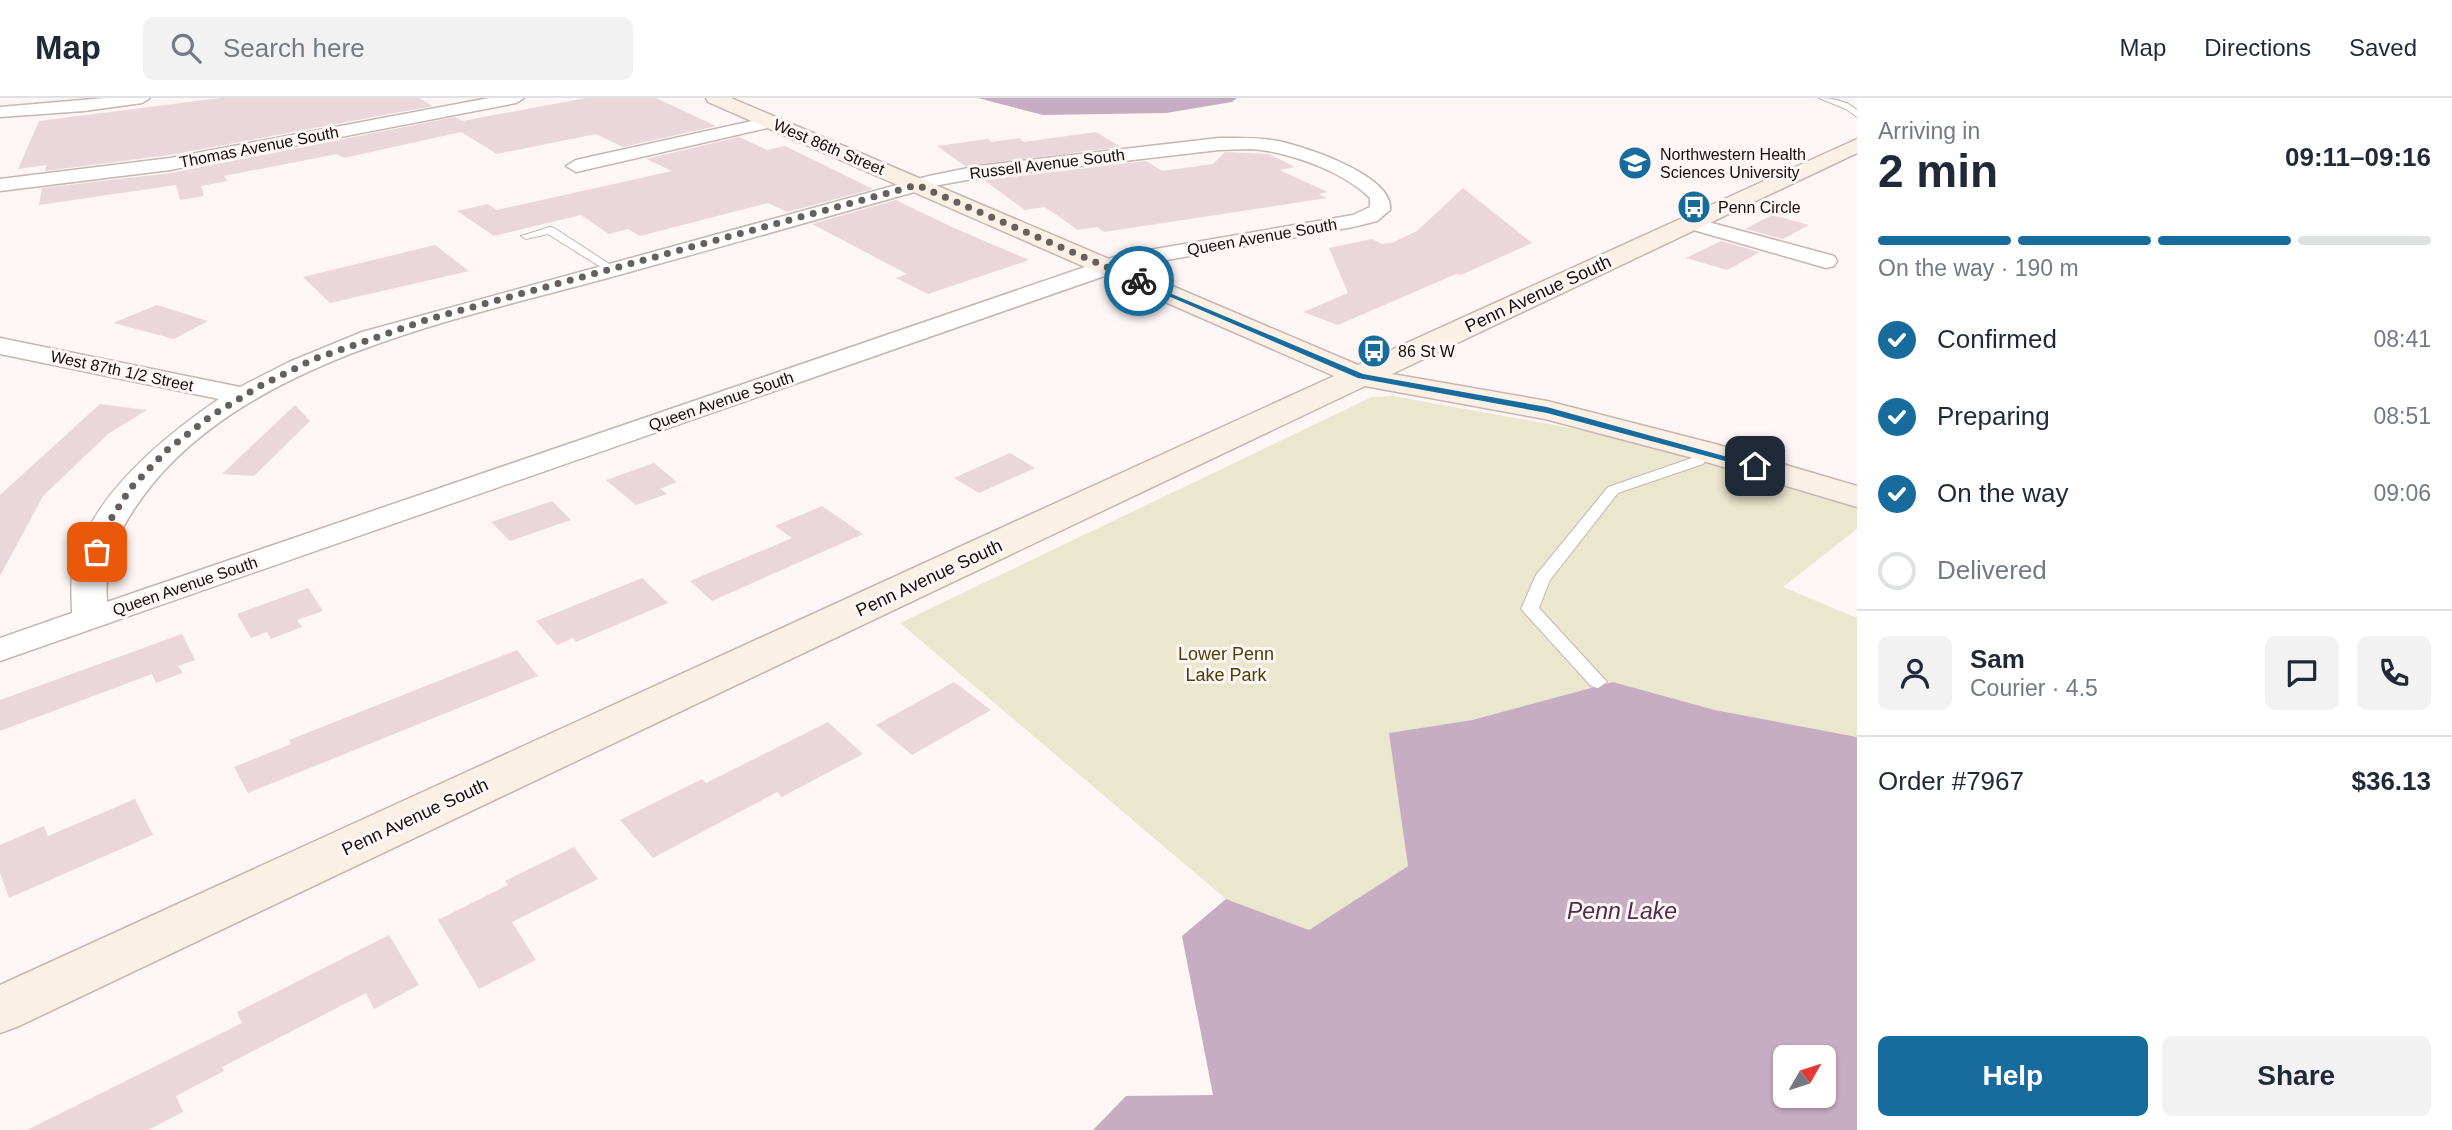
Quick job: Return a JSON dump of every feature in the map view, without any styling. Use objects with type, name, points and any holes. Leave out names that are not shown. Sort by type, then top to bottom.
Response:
[{"type":"main road","name":"West 86th Street","points":[[715,98],[1361,377],[1547,410],[1704,450],[1857,497]]},
{"type":"main road","name":"Penn Avenue South","points":[[0,1010],[1857,145]]},
{"type":"street","points":[[1,113],[137,98]]},
{"type":"street","name":"Thomas Avenue South","points":[[0,185],[170,164],[516,98]]},
{"type":"street","points":[[576,166],[770,122]]},
{"type":"street","name":"Russell Avenue South","points":[[90,619],[89,574],[104,530],[130,489],[167,450],[211,416],[243,396],[314,359],[371,337],[917,185],[978,172],[1238,143],[1298,151],[1328,166]]},
{"type":"street","name":"Queen Avenue South","points":[[0,650],[1128,260],[1353,221],[1380,210],[1382,202],[1379,195],[1328,166]]},
{"type":"street","points":[[1690,223],[1826,261]]},
{"type":"street","name":"West 87th 1/2 Street","points":[[0,346],[243,396]]},
{"type":"lane","points":[[1823,98],[1849,107],[1857,114]]},
{"type":"lane","points":[[526,236],[550,230],[611,269]]},
{"type":"lane","points":[[1598,682],[1530,609],[1542,579],[1613,490],[1698,461],[1704,450]]},
{"type":"green space","name":"Lower Penn Lake Park","points":[[1393,396],[1599,433],[1726,467],[1857,508],[1857,529],[1783,587],[1857,618],[1857,737],[1715,710],[1613,682],[1472,720],[1390,733],[1408,866],[1309,930],[1226,899],[900,623],[1372,397]]},
{"type":"water","points":[[978,98],[1237,98],[1232,102],[1166,113],[1043,115]]},
{"type":"water","name":"Penn Lake","points":[[1613,682],[1715,710],[1857,737],[1857,1130],[1093,1130],[1126,1096],[1213,1095],[1182,936],[1226,899],[1309,930],[1408,866],[1389,733],[1472,720]]},
{"type":"building","points":[[220,98],[419,98],[433,106],[170,155],[45,171],[46,165],[18,169],[39,121]]},
{"type":"building","points":[[586,98],[656,98],[716,126],[623,147],[596,134],[497,154],[461,132],[344,158],[337,154],[224,176],[228,181],[201,186],[204,196],[180,200],[176,185],[39,205],[42,188],[171,173],[455,117],[462,121]]},
{"type":"building","points":[[1096,132],[1121,147],[965,166],[937,146],[988,139],[992,142],[1019,138],[1024,142]]},
{"type":"building","points":[[739,137],[767,150],[785,146],[873,189],[787,212],[768,203],[640,236],[628,229],[609,234],[581,215],[494,236],[457,211],[488,204],[497,210],[672,171],[646,159]]},
{"type":"building","points":[[1225,152],[1269,154],[1295,167],[1279,170],[1328,192],[1319,194],[1327,198],[1104,232],[1097,227],[1078,230],[1045,207],[1025,210],[984,180],[1146,161],[1162,171],[1213,164]]},
{"type":"building","points":[[1463,188],[1532,243],[1338,325],[1303,312],[1348,293],[1329,248],[1372,239],[1382,244],[1394,242],[1417,231]]},
{"type":"building","points":[[896,200],[1029,260],[928,294],[896,278],[907,274],[812,224]]},
{"type":"building","points":[[1772,215],[1809,225],[1783,239],[1745,229]]},
{"type":"building","points":[[1721,241],[1760,252],[1727,270],[1686,258]]},
{"type":"building","points":[[435,245],[469,271],[330,303],[303,277]]},
{"type":"building","points":[[157,305],[208,321],[174,339],[113,323]]},
{"type":"building","points":[[100,404],[147,410],[108,434],[43,496],[0,576],[0,495]]},
{"type":"building","points":[[295,405],[310,421],[254,476],[222,474]]},
{"type":"building","points":[[1010,453],[1035,468],[979,493],[954,478]]},
{"type":"building","points":[[654,463],[677,482],[660,489],[667,494],[636,505],[606,480]]},
{"type":"building","points":[[552,501],[571,520],[510,541],[491,522]]},
{"type":"building","points":[[822,506],[863,534],[712,601],[690,581],[792,538],[775,526]]},
{"type":"building","points":[[642,578],[668,603],[576,642],[573,638],[557,645],[536,621]]},
{"type":"building","points":[[308,588],[323,611],[297,620],[302,627],[271,639],[267,632],[251,638],[237,614]]},
{"type":"building","points":[[182,634],[195,660],[178,666],[183,673],[156,683],[152,674],[0,731],[0,700]]},
{"type":"building","points":[[517,650],[538,676],[248,793],[234,767],[291,744],[289,740]]},
{"type":"building","points":[[954,682],[991,710],[912,755],[876,725]]},
{"type":"building","points":[[828,722],[863,754],[782,797],[777,792],[653,858],[620,820],[702,779],[706,783]]},
{"type":"building","points":[[135,799],[153,835],[9,898],[0,873],[0,845],[44,826],[48,836]]},
{"type":"building","points":[[574,847],[598,879],[512,922],[536,960],[479,989],[438,920],[508,885],[505,881]]},
{"type":"building","points":[[389,935],[419,985],[374,1009],[366,993],[222,1067],[224,1071],[176,1096],[183,1112],[148,1130],[27,1130],[242,1023],[237,1012]]},
{"type":"way so far","points":[[97,552],[104,530],[130,489],[167,450],[211,416],[260,386],[314,359],[429,319],[917,185],[1139,281]]},
{"type":"place","name":"Northwestern Health Sciences University","points":[[1635,163]]},
{"type":"place","name":"Penn Circle","points":[[1694,207]]},
{"type":"place","name":"86 St W","points":[[1374,351]]},
{"type":"route","points":[[1139,281],[1361,377],[1547,410],[1704,450],[1755,466]]}]
